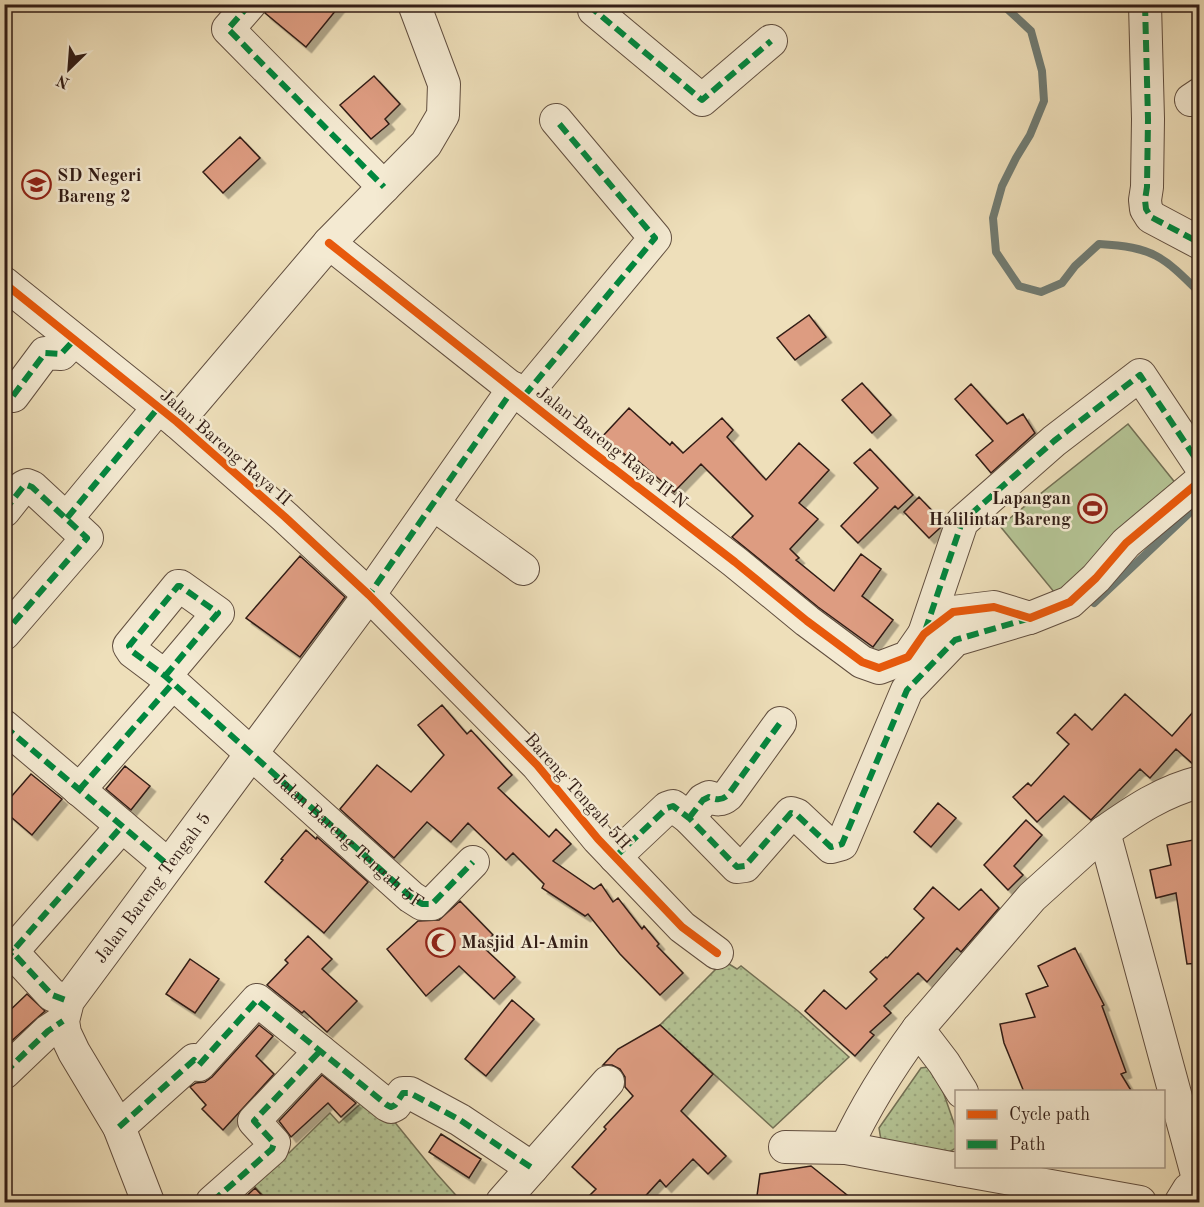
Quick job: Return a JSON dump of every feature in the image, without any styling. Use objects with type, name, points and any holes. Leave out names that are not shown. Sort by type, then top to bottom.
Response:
[{"type":"street","points":[[250,4],[228,29],[384,187]]},
{"type":"street","points":[[67,518],[426,144],[443,115],[444,84],[414,4]]},
{"type":"street","points":[[599,4],[594,10],[702,100],[771,41]]},
{"type":"street","points":[[1145,4],[1148,119],[1146,209],[1151,217],[1200,243]]},
{"type":"street","name":"Jalan Bareng Tengah 5","points":[[4,1073],[48,1031],[65,1011],[167,864],[252,754],[433,504],[519,392],[655,238],[556,120]]},
{"type":"street","name":"Jalan Bareng Raya II N","points":[[329,243],[861,662],[879,668],[908,657],[924,634]]},
{"type":"street","name":"Jalan Bareng Raya II","points":[[4,283],[167,415],[285,517],[369,595]]},
{"type":"street","points":[[13,396],[45,353],[61,354],[74,340]]},
{"type":"street","points":[[924,634],[962,522],[1054,441],[1140,375],[1200,465]]},
{"type":"street","points":[[615,857],[667,808],[674,806],[689,818],[737,867],[745,866],[790,813],[797,815],[831,847],[842,844],[906,690],[955,640],[1030,618],[1070,602],[1096,578],[1126,543],[1200,481]]},
{"type":"street","points":[[4,511],[27,485],[32,487],[87,538],[4,634]]},
{"type":"street","points":[[433,504],[523,569]]},
{"type":"street","name":"Jalan Bareng Tengah 5F","points":[[169,680],[218,613],[178,586],[129,646],[132,652],[169,680],[411,897],[422,904],[432,904],[473,862]]},
{"type":"street","name":"Bareng Tengah 5H","points":[[369,595],[537,765],[598,839],[682,927],[717,953]]},
{"type":"street","points":[[924,634],[953,612],[994,607],[1030,618]]},
{"type":"street","points":[[79,790],[169,680]]},
{"type":"street","points":[[689,818],[703,800],[709,797],[718,800],[728,795],[780,723]]},
{"type":"street","points":[[4,726],[167,864]]},
{"type":"street","points":[[846,1148],[859,1120],[886,1074],[918,1029],[1032,897],[1104,832],[1149,801],[1186,785],[1200,782]]},
{"type":"street","points":[[122,826],[7,952],[52,995],[65,1011],[65,1033],[119,1127],[148,1203]]},
{"type":"street","points":[[1104,832],[1193,1189]]},
{"type":"street","points":[[119,1127],[194,1060],[199,1065],[257,1000],[387,1105],[391,1107],[395,1105],[403,1093],[410,1093],[460,1120],[532,1168]]},
{"type":"street","points":[[918,1029],[961,1090]]},
{"type":"street","points":[[212,1203],[272,1149],[274,1143],[254,1121],[320,1051]]},
{"type":"street","points":[[502,1203],[608,1082]]},
{"type":"street","points":[[784,1147],[846,1148],[955,1167]]},
{"type":"street","points":[[961,1168],[1140,1203]]},
{"type":"green space","name":"Lapangan Halilintar Bareng","points":[[1128,424],[1181,490],[1059,598],[1000,526]]},
{"type":"green space","points":[[724,961],[737,969],[741,966],[798,1011],[849,1057],[773,1128],[660,1025]]},
{"type":"green space","points":[[928,1067],[938,1077],[955,1126],[955,1149],[949,1152],[881,1140],[879,1128],[921,1068]]},
{"type":"green space","points":[[367,1098],[393,1120],[462,1202],[269,1202],[245,1176],[281,1144],[289,1153],[330,1113],[339,1123]]},
{"type":"building","points":[[268,4],[341,4],[306,47],[265,13]]},
{"type":"building","points":[[374,76],[400,104],[385,119],[389,124],[371,139],[340,105]]},
{"type":"building","points":[[240,137],[260,158],[223,193],[203,172]]},
{"type":"building","points":[[809,315],[826,337],[795,360],[777,338]]},
{"type":"building","points":[[862,383],[891,415],[872,433],[842,400]]},
{"type":"building","points":[[971,384],[1007,424],[1023,414],[1035,433],[991,473],[976,455],[993,441],[955,399]]},
{"type":"building","points":[[629,408],[670,445],[672,442],[683,453],[722,418],[733,430],[727,437],[766,480],[799,443],[829,470],[799,503],[818,519],[790,549],[799,558],[796,560],[834,591],[861,554],[881,569],[862,596],[893,620],[873,647],[818,607],[732,537],[753,516],[701,464],[674,492],[637,460],[635,462],[602,437]]},
{"type":"building","points":[[870,449],[913,495],[898,509],[895,506],[858,543],[841,526],[878,488],[854,463]]},
{"type":"building","points":[[919,497],[943,522],[929,538],[904,512]]},
{"type":"building","points":[[300,556],[345,597],[300,657],[246,618]]},
{"type":"building","points":[[1125,694],[1172,736],[1200,704],[1200,765],[1194,765],[1176,749],[1150,778],[1140,769],[1091,820],[1064,796],[1037,822],[1013,797],[1028,783],[1031,786],[1069,744],[1057,733],[1075,714],[1092,730]]},
{"type":"building","points":[[442,705],[467,734],[471,730],[512,775],[498,788],[549,837],[556,829],[571,844],[553,861],[594,889],[601,884],[613,902],[618,898],[642,929],[644,926],[659,944],[657,946],[683,973],[660,995],[620,954],[588,914],[585,916],[542,888],[544,884],[513,853],[506,860],[468,823],[451,842],[427,822],[394,858],[340,809],[377,765],[411,792],[444,755],[418,725]]},
{"type":"building","points":[[125,766],[150,786],[131,810],[106,789]]},
{"type":"building","points":[[31,774],[62,799],[32,835],[4,811],[4,805]]},
{"type":"building","points":[[938,803],[956,818],[931,847],[914,832]]},
{"type":"building","points":[[1026,820],[1042,835],[1014,866],[1023,875],[1008,890],[984,865]]},
{"type":"building","points":[[306,830],[368,882],[324,933],[265,882]]},
{"type":"building","points":[[1193,840],[1200,871],[1200,963],[1187,964],[1176,893],[1156,898],[1150,870],[1171,865],[1167,845]]},
{"type":"building","points":[[933,887],[959,910],[981,889],[999,908],[961,952],[957,948],[927,982],[918,973],[884,1006],[891,1013],[870,1032],[874,1035],[855,1056],[805,1011],[824,990],[846,1009],[877,979],[870,972],[887,958],[924,918],[914,909]]},
{"type":"building","name":"Masjid Al-Amin","points":[[460,901],[493,935],[482,946],[515,977],[494,999],[459,966],[426,996],[387,949],[418,921],[439,920]]},
{"type":"building","points":[[308,936],[332,959],[322,969],[357,1001],[327,1032],[304,1011],[302,1013],[267,985],[288,963],[285,960]]},
{"type":"building","points":[[1075,948],[1104,1005],[1102,1006],[1126,1072],[1121,1074],[1131,1090],[1023,1090],[1004,1043],[1000,1024],[1035,1017],[1026,994],[1048,986],[1038,966]]},
{"type":"building","points":[[190,959],[219,979],[195,1013],[166,994]]},
{"type":"building","points":[[27,994],[45,1011],[7,1045],[4,1042],[4,1016]]},
{"type":"building","points":[[512,1000],[534,1019],[486,1076],[465,1059]]},
{"type":"building","points":[[259,1025],[273,1036],[256,1056],[274,1074],[223,1130],[202,1109],[206,1105],[190,1087],[212,1077]]},
{"type":"building","points":[[660,1025],[713,1074],[681,1111],[726,1156],[708,1174],[693,1159],[666,1187],[660,1180],[639,1203],[582,1203],[596,1189],[572,1167],[633,1096],[625,1087],[625,1077],[620,1069],[612,1065],[603,1065],[618,1049]]},
{"type":"building","points":[[322,1075],[356,1103],[341,1117],[328,1103],[291,1137],[279,1121]]},
{"type":"building","points":[[441,1134],[481,1159],[469,1178],[429,1152]]},
{"type":"building","points":[[811,1166],[857,1203],[756,1203],[760,1174]]},
{"type":"building","points":[[255,1188],[269,1203],[239,1203]]},
{"type":"waterway","points":[[1002,4],[1031,31],[1042,71],[1044,101],[1030,135],[1002,186],[993,218],[996,252],[1019,286],[1041,292],[1062,283],[1075,266],[1099,244],[1132,248],[1156,256],[1176,270],[1200,293]]},
{"type":"waterway","points":[[1094,603],[1200,503]]},
{"type":"marked path","points":[[250,4],[228,29],[384,187]]},
{"type":"marked path","points":[[599,4],[594,10],[702,100],[771,41]]},
{"type":"marked path","points":[[1145,4],[1148,119],[1146,209],[1151,217],[1200,243]]},
{"type":"marked path","points":[[524,396],[655,238],[556,120]]},
{"type":"marked path","points":[[13,396],[45,353],[61,354],[74,340]]},
{"type":"marked path","points":[[925,631],[962,522],[1054,441],[1140,375],[1200,465]]},
{"type":"marked path","points":[[373,599],[369,595],[514,388]]},
{"type":"marked path","points":[[67,518],[158,408]]},
{"type":"marked path","points":[[4,511],[27,485],[32,487],[87,538],[4,634]]},
{"type":"marked path","points":[[165,676],[218,613],[180,586],[129,646],[133,652],[165,676],[411,897],[422,904],[432,904],[473,862]]},
{"type":"marked path","points":[[615,857],[667,808],[673,806],[689,818],[737,867],[745,866],[791,813],[797,815],[831,847],[842,844],[907,690],[955,640],[1027,619]]},
{"type":"marked path","points":[[79,790],[173,683]]},
{"type":"marked path","points":[[689,818],[703,800],[709,797],[721,799],[728,795],[780,723]]},
{"type":"marked path","points":[[4,726],[167,864]]},
{"type":"marked path","points":[[4,961],[122,826]]},
{"type":"marked path","points":[[4,943],[52,995],[68,1001]]},
{"type":"marked path","points":[[119,1127],[194,1060],[199,1065],[257,1000],[387,1105],[391,1107],[395,1105],[403,1093],[410,1093],[460,1120],[532,1168]]},
{"type":"marked path","points":[[4,1073],[48,1031],[63,1021]]},
{"type":"marked path","points":[[212,1202],[272,1149],[274,1143],[254,1121],[320,1051]]},
{"type":"cycle path","points":[[329,243],[807,621],[862,662],[879,668],[908,657],[924,634],[953,612],[994,607],[1030,618],[1070,602],[1096,578],[1126,543],[1200,481]]},
{"type":"cycle path","points":[[4,283],[177,422],[369,595],[537,765],[598,839],[682,927],[717,953]]},
{"type":"place","name":"SD Negeri Bareng 2","points":[[36,185]]},
{"type":"place","name":"Lapangan Halilintar Bareng","points":[[1092,508]]},
{"type":"place","name":"Masjid Al-Amin","points":[[440,942]]}]
